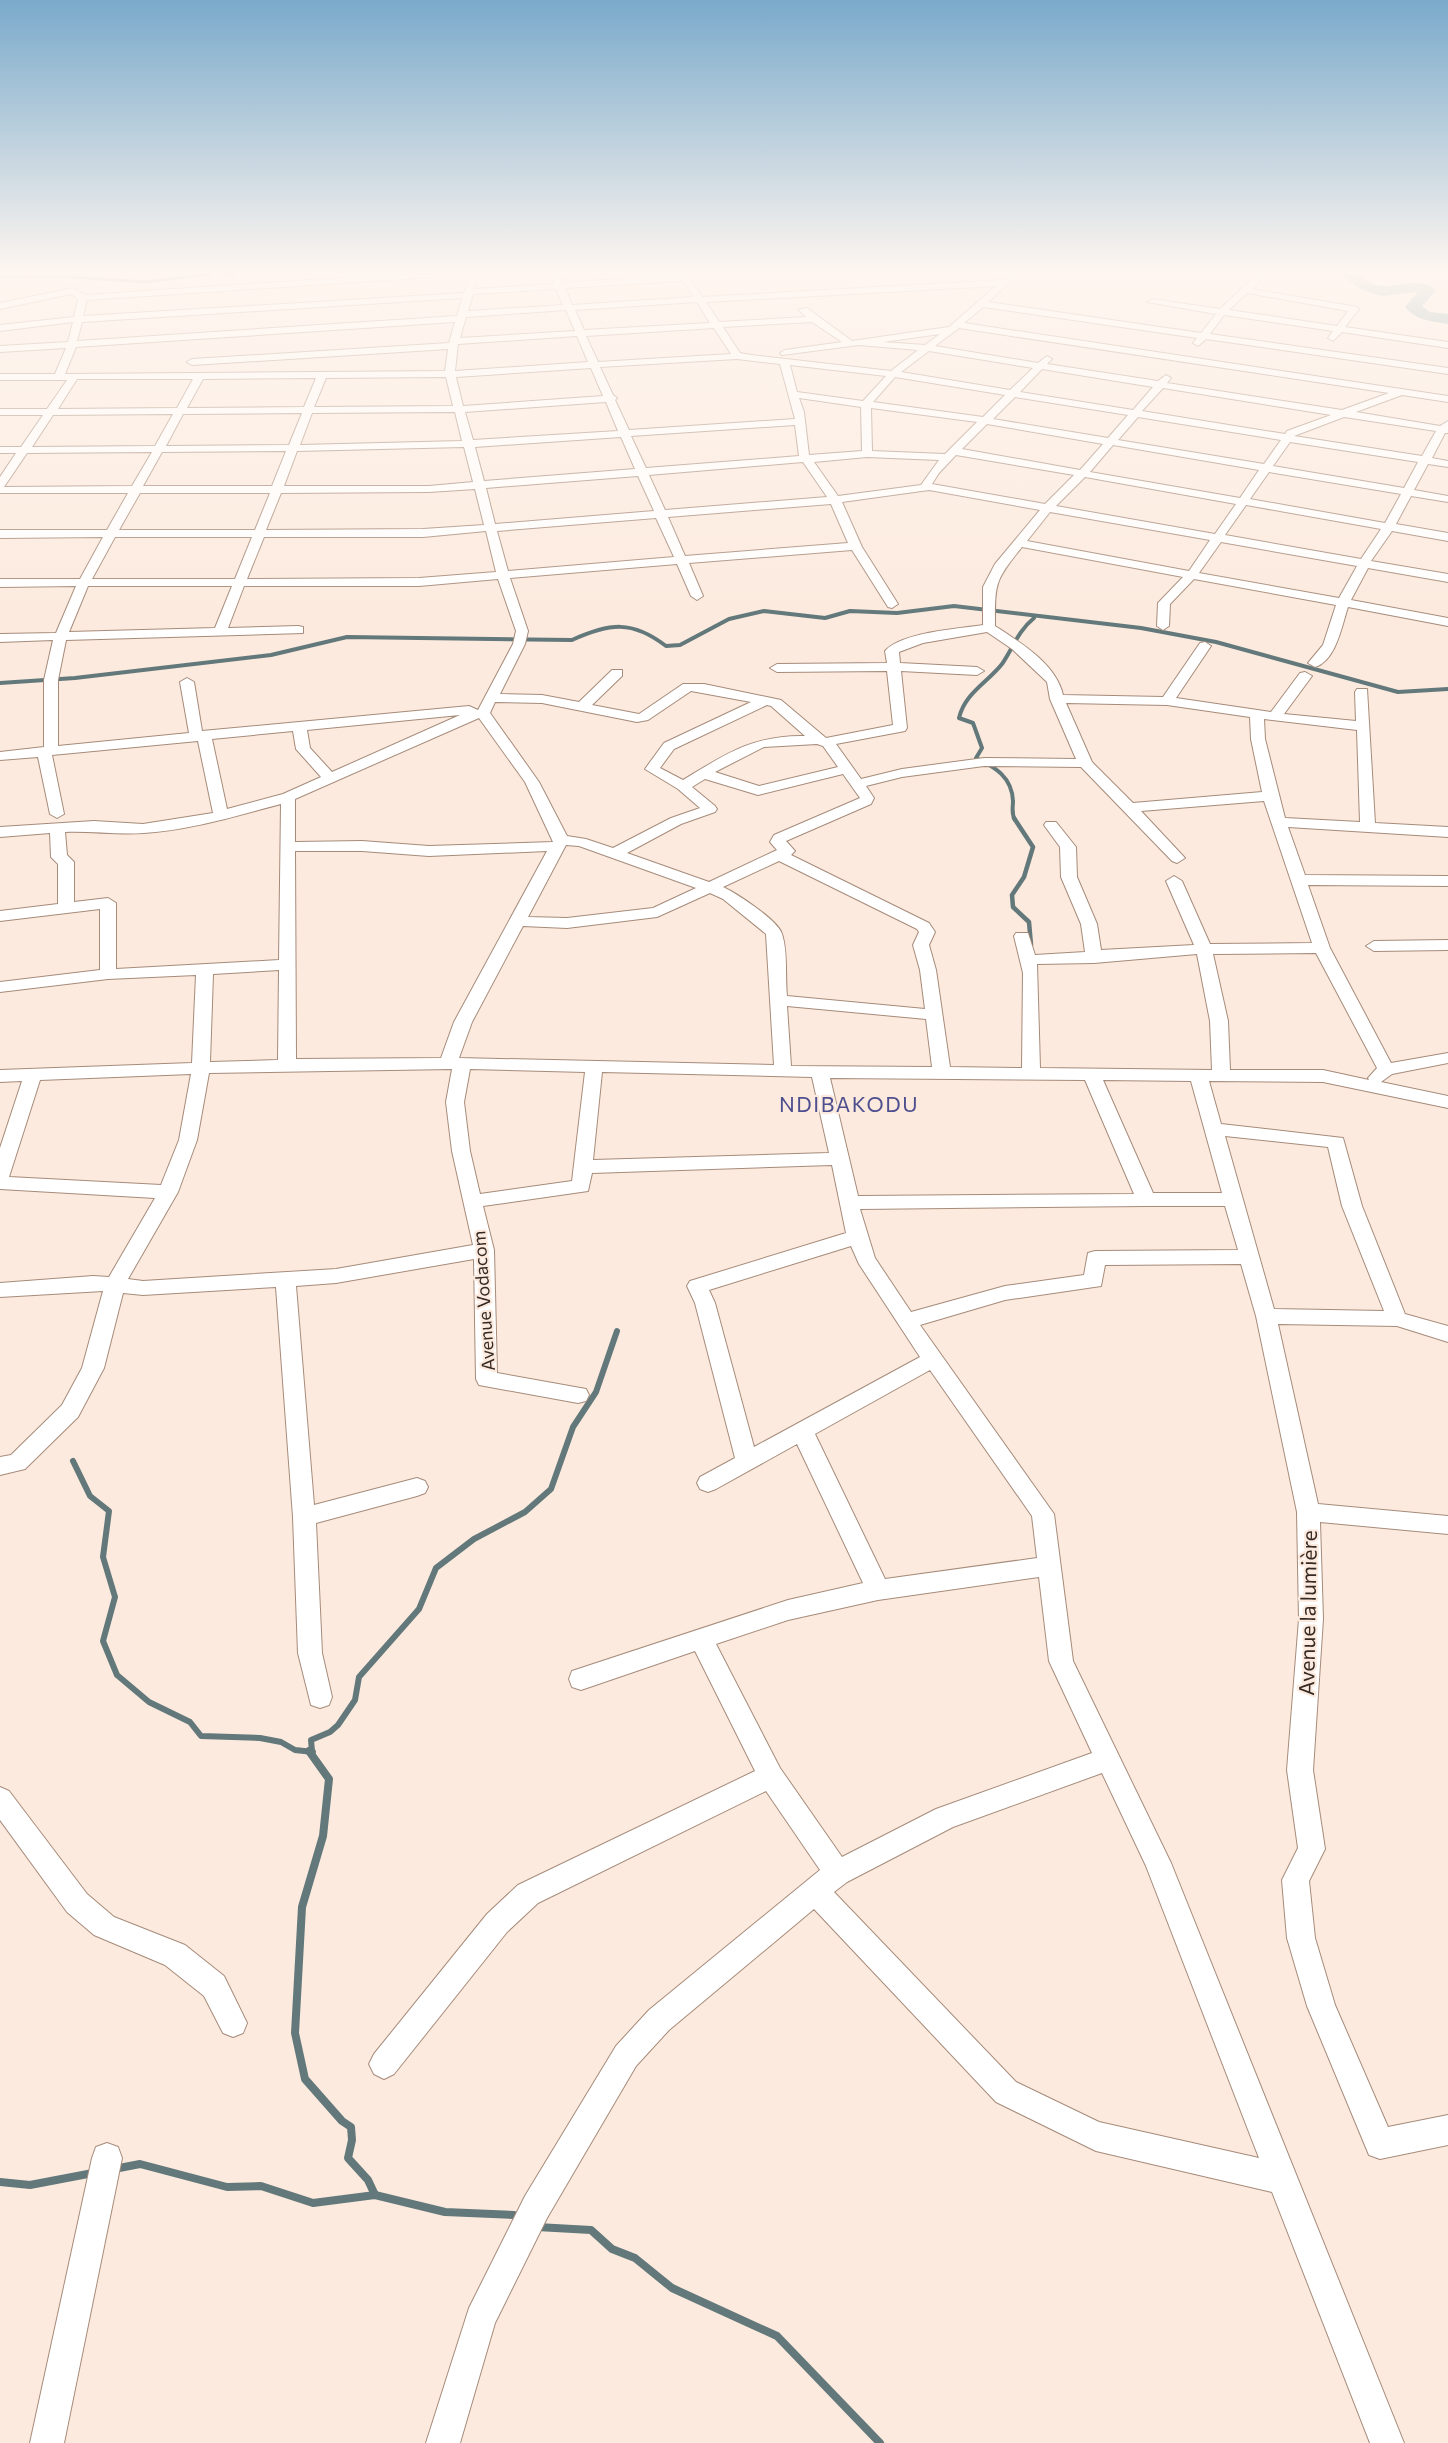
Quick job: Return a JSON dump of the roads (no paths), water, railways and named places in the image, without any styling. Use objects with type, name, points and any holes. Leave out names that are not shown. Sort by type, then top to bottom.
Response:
[{"type":"street","points":[[0,485],[67,388]]},
{"type":"street","points":[[66,907],[66,862],[59,857],[48,750],[51,680],[60,638],[83,584],[181,411],[190,388]]},
{"type":"street","points":[[220,632],[292,449],[310,411],[315,388]]},
{"type":"street","points":[[454,388],[490,529],[522,631],[520,641],[483,713]]},
{"type":"street","points":[[607,388],[641,472],[663,515],[698,596]]},
{"type":"street","points":[[789,388],[800,422],[806,459],[835,500],[855,546],[892,604]]},
{"type":"street","points":[[867,454],[866,403],[880,388]]},
{"type":"street","points":[[981,388],[1448,464]]},
{"type":"street","points":[[925,488],[934,471],[983,420],[1018,388]]},
{"type":"street","points":[[1157,388],[1082,474],[1049,506],[999,567],[989,587],[989,617],[1053,681],[1057,699],[1085,763],[1177,858]]},
{"type":"street","points":[[1179,388],[1446,428],[1406,492],[1389,526],[1364,563],[1344,601],[1329,646],[1315,663]]},
{"type":"street","points":[[1387,388],[1448,399]]},
{"type":"street","points":[[1163,626],[1164,603],[1193,573],[1245,502],[1291,433],[1410,388]]},
{"type":"street","points":[[791,394],[983,420],[1265,470],[1448,499]]},
{"type":"street","points":[[0,412],[461,409],[612,398]]},
{"type":"street","points":[[0,450],[292,449],[468,445],[800,422]]},
{"type":"street","points":[[0,490],[429,489],[867,454],[951,454],[1082,474],[1448,537]]},
{"type":"street","points":[[0,534],[423,533],[663,515],[940,488],[1448,578]]},
{"type":"street","points":[[1019,543],[1193,573],[1448,622]]},
{"type":"street","points":[[0,583],[419,582],[855,546]]},
{"type":"street","points":[[683,786],[754,746],[771,741],[833,740],[900,728],[892,651],[897,646],[914,640],[989,617]]},
{"type":"street","points":[[0,638],[298,630]]},
{"type":"street","points":[[1167,701],[1205,646]]},
{"type":"street","points":[[777,668],[894,667],[977,670]]},
{"type":"street","points":[[582,707],[617,674]]},
{"type":"street","points":[[1276,717],[1280,707],[1305,676]]},
{"type":"street","points":[[187,682],[221,816]]},
{"type":"street","points":[[491,698],[542,699],[643,717],[688,687],[767,700],[776,703],[823,741],[858,783],[867,798],[866,801],[779,838],[778,842],[787,851],[657,912],[643,916],[567,923],[516,921]]},
{"type":"street","points":[[1362,692],[1368,827]]},
{"type":"street","points":[[1057,699],[1167,701],[1276,717],[1363,726]]},
{"type":"street","points":[[612,855],[676,820],[710,809],[683,786],[652,769],[669,746],[712,723],[767,700]]},
{"type":"street","points":[[0,756],[467,709],[483,713],[495,736],[526,772],[539,792],[559,843]]},
{"type":"street","points":[[0,832],[57,822],[143,830],[221,816],[288,797],[471,715],[483,713]]},
{"type":"street","points":[[1257,714],[1258,739],[1270,796],[1322,948],[1386,1069]]},
{"type":"street","points":[[299,725],[303,749],[330,778]]},
{"type":"street","points":[[858,783],[902,773],[984,762],[1085,763]]},
{"type":"street","points":[[705,774],[758,791],[846,769]]},
{"type":"street","points":[[1130,808],[1270,796]]},
{"type":"street","points":[[286,1065],[288,797]]},
{"type":"street","points":[[1279,822],[1448,832]]},
{"type":"street","points":[[1051,825],[1068,847],[1069,877],[1089,924],[1094,958]]},
{"type":"street","points":[[288,847],[362,846],[429,851],[580,842],[612,855],[710,887],[729,896],[774,933],[783,1072]]},
{"type":"street","name":"Avenue Vodacom","points":[[559,843],[463,1022],[455,1063],[455,1102],[461,1151],[484,1250],[487,1379],[578,1395]]},
{"type":"street","points":[[779,855],[923,926],[927,932],[921,945],[928,970],[942,1073]]},
{"type":"street","points":[[1299,880],[1448,881]]},
{"type":"street","name":"Avenue la lumière","points":[[1174,881],[1204,949],[1220,1021],[1209,1075],[1213,1129],[1266,1316],[1308,1512],[1311,1619],[1300,1770],[1312,1850],[1295,1880],[1300,1938],[1321,2006],[1380,2144],[1448,2130]]},
{"type":"street","points":[[0,916],[108,903],[108,974]]},
{"type":"street","points":[[1022,936],[1031,973],[1032,1074]]},
{"type":"street","points":[[1374,946],[1448,945]]},
{"type":"street","points":[[1028,960],[1094,958],[1204,949],[1322,948]]},
{"type":"street","points":[[0,987],[108,974],[287,965]]},
{"type":"street","points":[[0,1466],[17,1463],[70,1411],[93,1368],[115,1284],[168,1192],[188,1140],[201,1069],[205,969]]},
{"type":"street","points":[[779,1000],[933,1015]]},
{"type":"street","points":[[1368,1086],[1386,1069],[1448,1058]]},
{"type":"street","points":[[0,1076],[286,1065],[455,1063],[783,1072],[1323,1076],[1448,1102]]},
{"type":"street","points":[[474,1201],[581,1186],[594,1067]]},
{"type":"street","points":[[820,1072],[857,1237],[866,1259],[906,1321],[1044,1514],[1061,1661],[1158,1863],[1387,2443]]},
{"type":"street","points":[[1092,1074],[1146,1200]]},
{"type":"street","points":[[0,1177],[33,1075]]},
{"type":"street","points":[[1213,1129],[1336,1142],[1352,1206],[1397,1319]]},
{"type":"street","points":[[584,1167],[841,1159]]},
{"type":"street","points":[[0,1183],[168,1192]]},
{"type":"street","points":[[849,1203],[1232,1199]]},
{"type":"street","points":[[747,1461],[705,1303],[697,1286],[857,1237]]},
{"type":"street","points":[[0,1290],[93,1282],[143,1288],[336,1276],[484,1250]]},
{"type":"street","points":[[906,1321],[1005,1293],[1094,1281],[1095,1258],[1248,1257]]},
{"type":"street","points":[[285,1279],[304,1517],[310,1653],[320,1697]]},
{"type":"street","points":[[1266,1316],[1397,1319],[1448,1334]]},
{"type":"street","points":[[708,1483],[933,1359]]},
{"type":"street","points":[[802,1431],[878,1590]]},
{"type":"street","points":[[304,1517],[417,1487]]},
{"type":"street","points":[[1308,1512],[1448,1525]]},
{"type":"street","points":[[581,1679],[788,1610],[878,1590],[1050,1566]]},
{"type":"street","points":[[701,1639],[826,1882],[1006,2092],[1096,2136],[1284,2179]]},
{"type":"street","points":[[443,2443],[480,2319],[536,2207],[626,2056],[659,2020],[826,1882],[945,1818],[1108,1759]]},
{"type":"street","points":[[384,2064],[497,1923],[528,1894],[771,1776]]},
{"type":"street","points":[[1,1802],[77,1903],[104,1926],[175,1955],[214,1986],[233,2023]]},
{"type":"street","points":[[46,2443],[106,2167]]},
{"type":"waterway","points":[[0,683],[75,678],[271,655],[347,637],[572,640],[598,630],[620,627],[642,632],[666,646],[680,645],[729,619],[764,611],[825,618],[850,611],[897,613],[954,606],[1141,628],[1216,642],[1398,692],[1448,689]]},
{"type":"waterway","points":[[1015,819],[1012,793],[1006,779],[996,769],[976,758],[982,748],[973,723],[959,718],[966,702],[1002,664],[1020,634],[1034,618]]},
{"type":"waterway","points":[[1015,819],[1033,847],[1024,877],[1012,895],[1013,907],[1029,922],[1031,945]]},
{"type":"waterway","points":[[312,1751],[311,1740],[330,1732],[338,1725],[355,1700],[359,1677],[419,1609],[436,1568],[474,1539],[525,1512],[551,1489],[573,1427],[596,1392],[617,1331]]},
{"type":"waterway","points":[[73,1461],[90,1496],[109,1511],[103,1557],[115,1597],[103,1641],[117,1675],[149,1702],[190,1722],[201,1736],[260,1738],[281,1742],[295,1750],[309,1752]]},
{"type":"waterway","points":[[309,1752],[329,1779],[323,1836],[302,1907],[295,2033],[305,2079],[342,2121],[351,2127],[352,2140],[348,2158],[368,2180],[375,2195]]},
{"type":"waterway","points":[[114,2169],[140,2164],[227,2187],[261,2186],[313,2203],[375,2195]]},
{"type":"waterway","points":[[0,2182],[30,2185],[93,2173]]},
{"type":"waterway","points":[[375,2195],[445,2212],[514,2215],[521,2219]]},
{"type":"waterway","points":[[537,2227],[591,2230],[612,2249],[635,2258],[672,2288],[777,2336],[880,2443]]},
{"type":"district","name":"NDIBAKODU","points":[[849,1103]]}]
